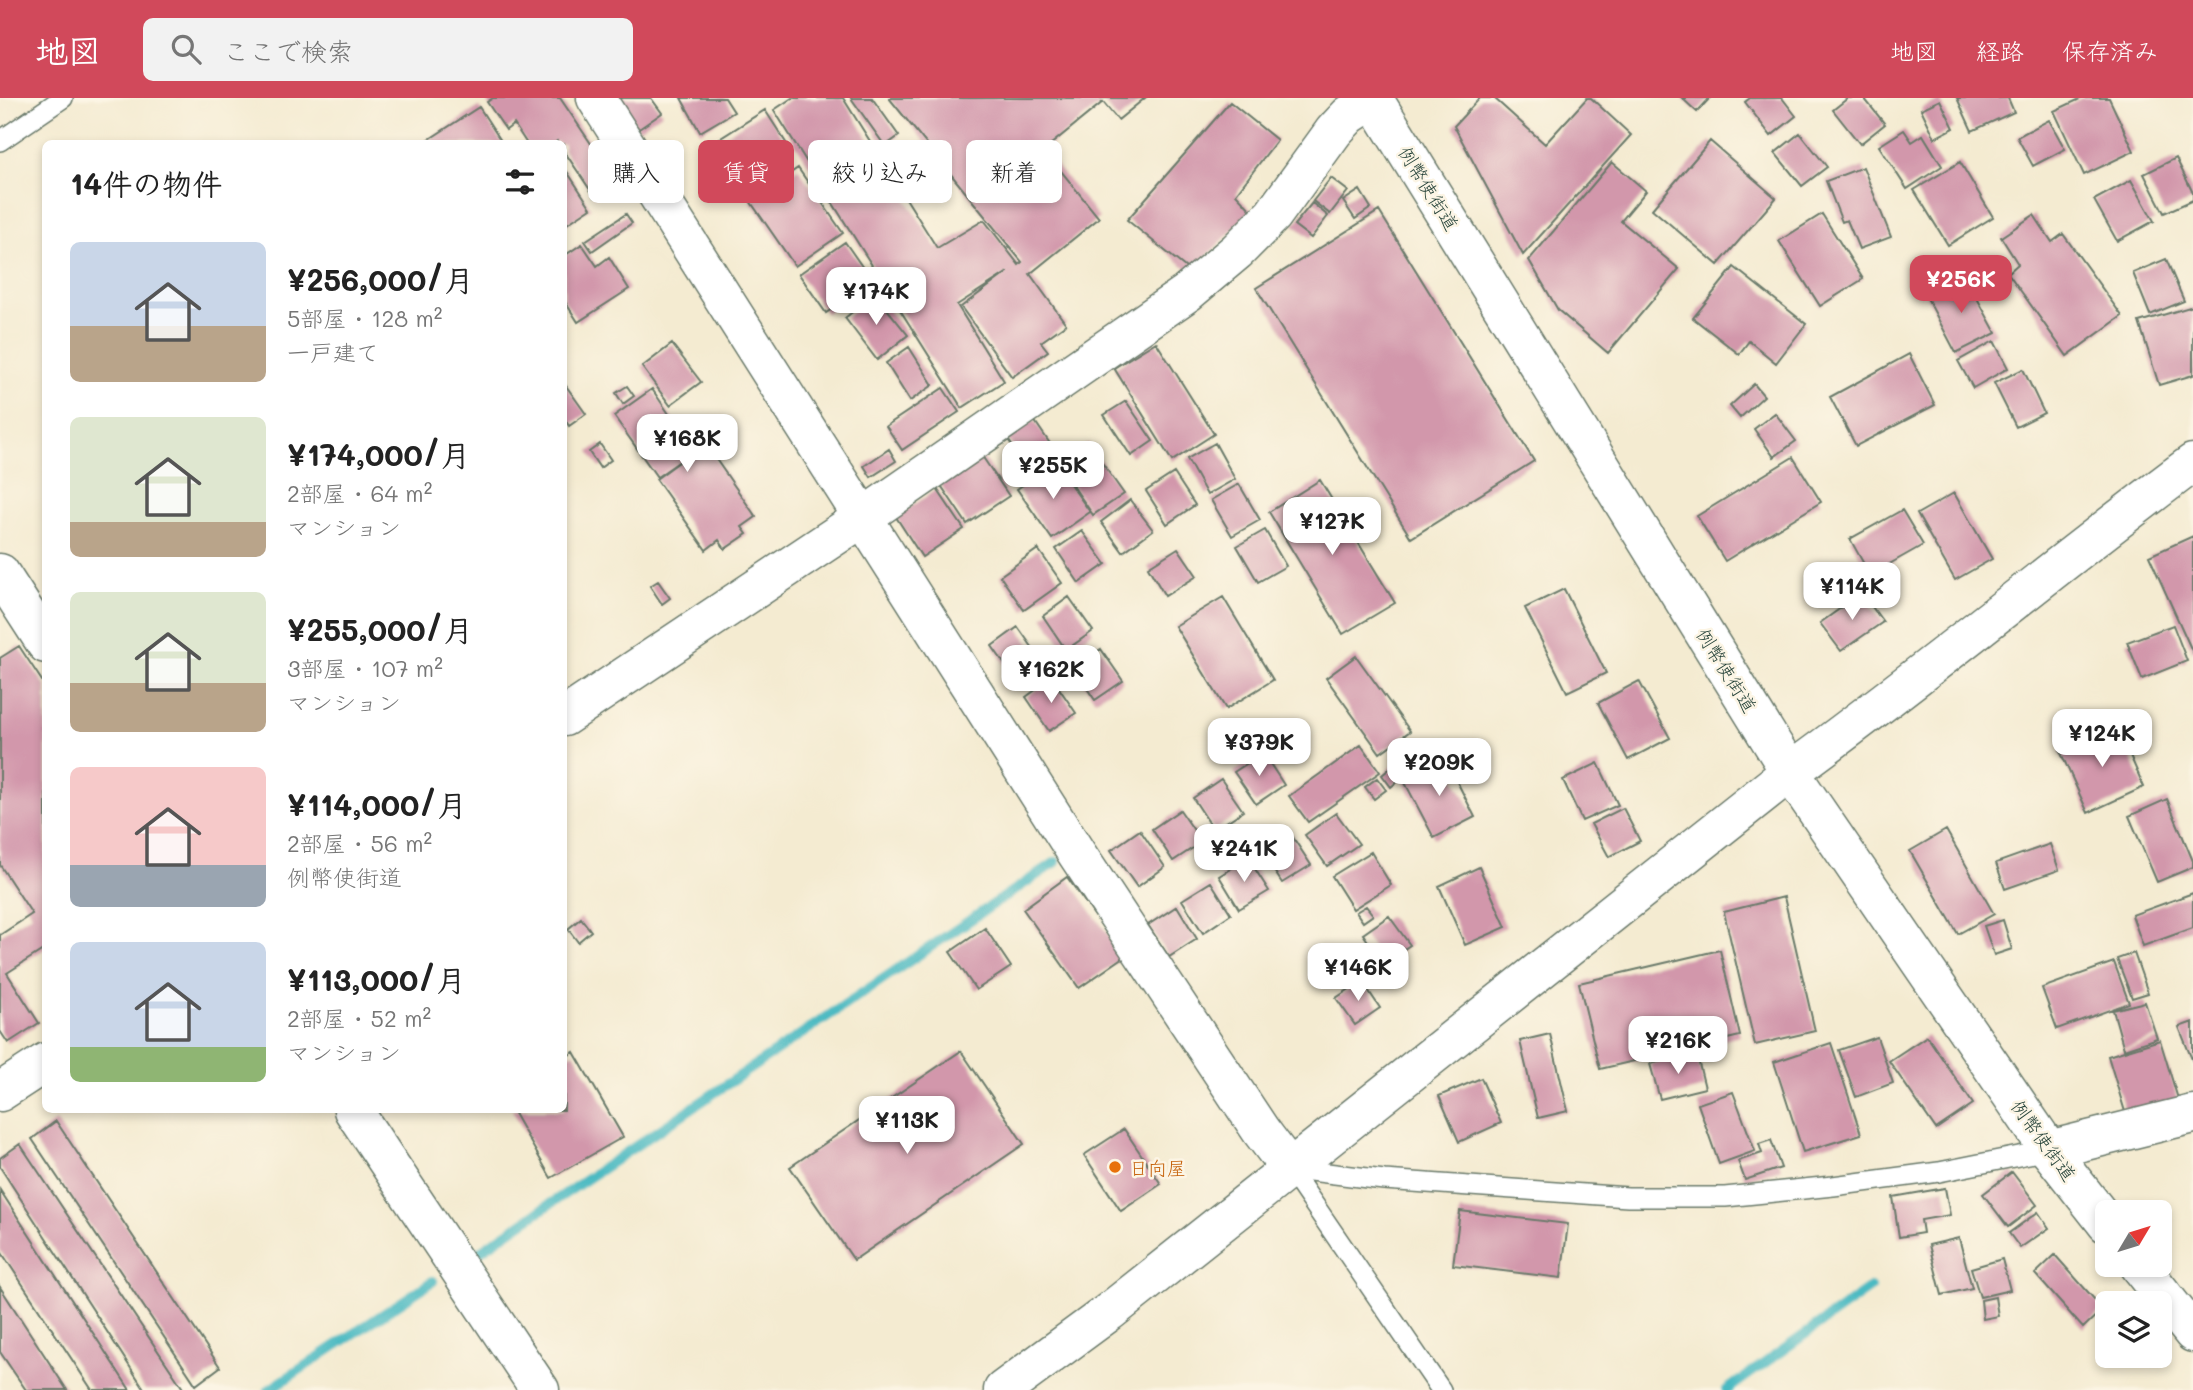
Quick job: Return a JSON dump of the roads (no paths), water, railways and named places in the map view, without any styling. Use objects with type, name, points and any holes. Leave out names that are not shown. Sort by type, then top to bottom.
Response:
[{"type":"street","points":[[596,98],[1085,865],[1261,1131],[1289,1168]]},
{"type":"street","points":[[567,715],[862,518],[1187,293],[1237,251],[1273,215],[1334,131],[1349,115],[1374,98]]},
{"type":"street","name":"例幣使街道","points":[[1374,98],[1790,772],[2049,1150],[2095,1209]]},
{"type":"street","points":[[1003,1390],[1110,1311],[1790,772],[1874,711],[2111,524],[2193,463]]},
{"type":"street","points":[[0,573],[42,637]]},
{"type":"street","points":[[0,1092],[42,1065]]},
{"type":"street","points":[[355,1113],[540,1390]]},
{"type":"street","points":[[2049,1150],[2193,1114]]},
{"type":"street","points":[[2149,1278],[2193,1333]]},
{"type":"lane","points":[[0,141],[62,98]]},
{"type":"lane","points":[[1289,1168],[1384,1180],[1628,1197],[1725,1197],[1939,1172],[2049,1150]]},
{"type":"lane","points":[[1289,1168],[1441,1390]]},
{"type":"waterway","points":[[473,1256],[1056,862]]},
{"type":"waterway","points":[[269,1390],[433,1281]]},
{"type":"waterway","points":[[1727,1390],[1870,1288]]},
{"type":"place","name":"日向屋","points":[[1115,1167]]}]
